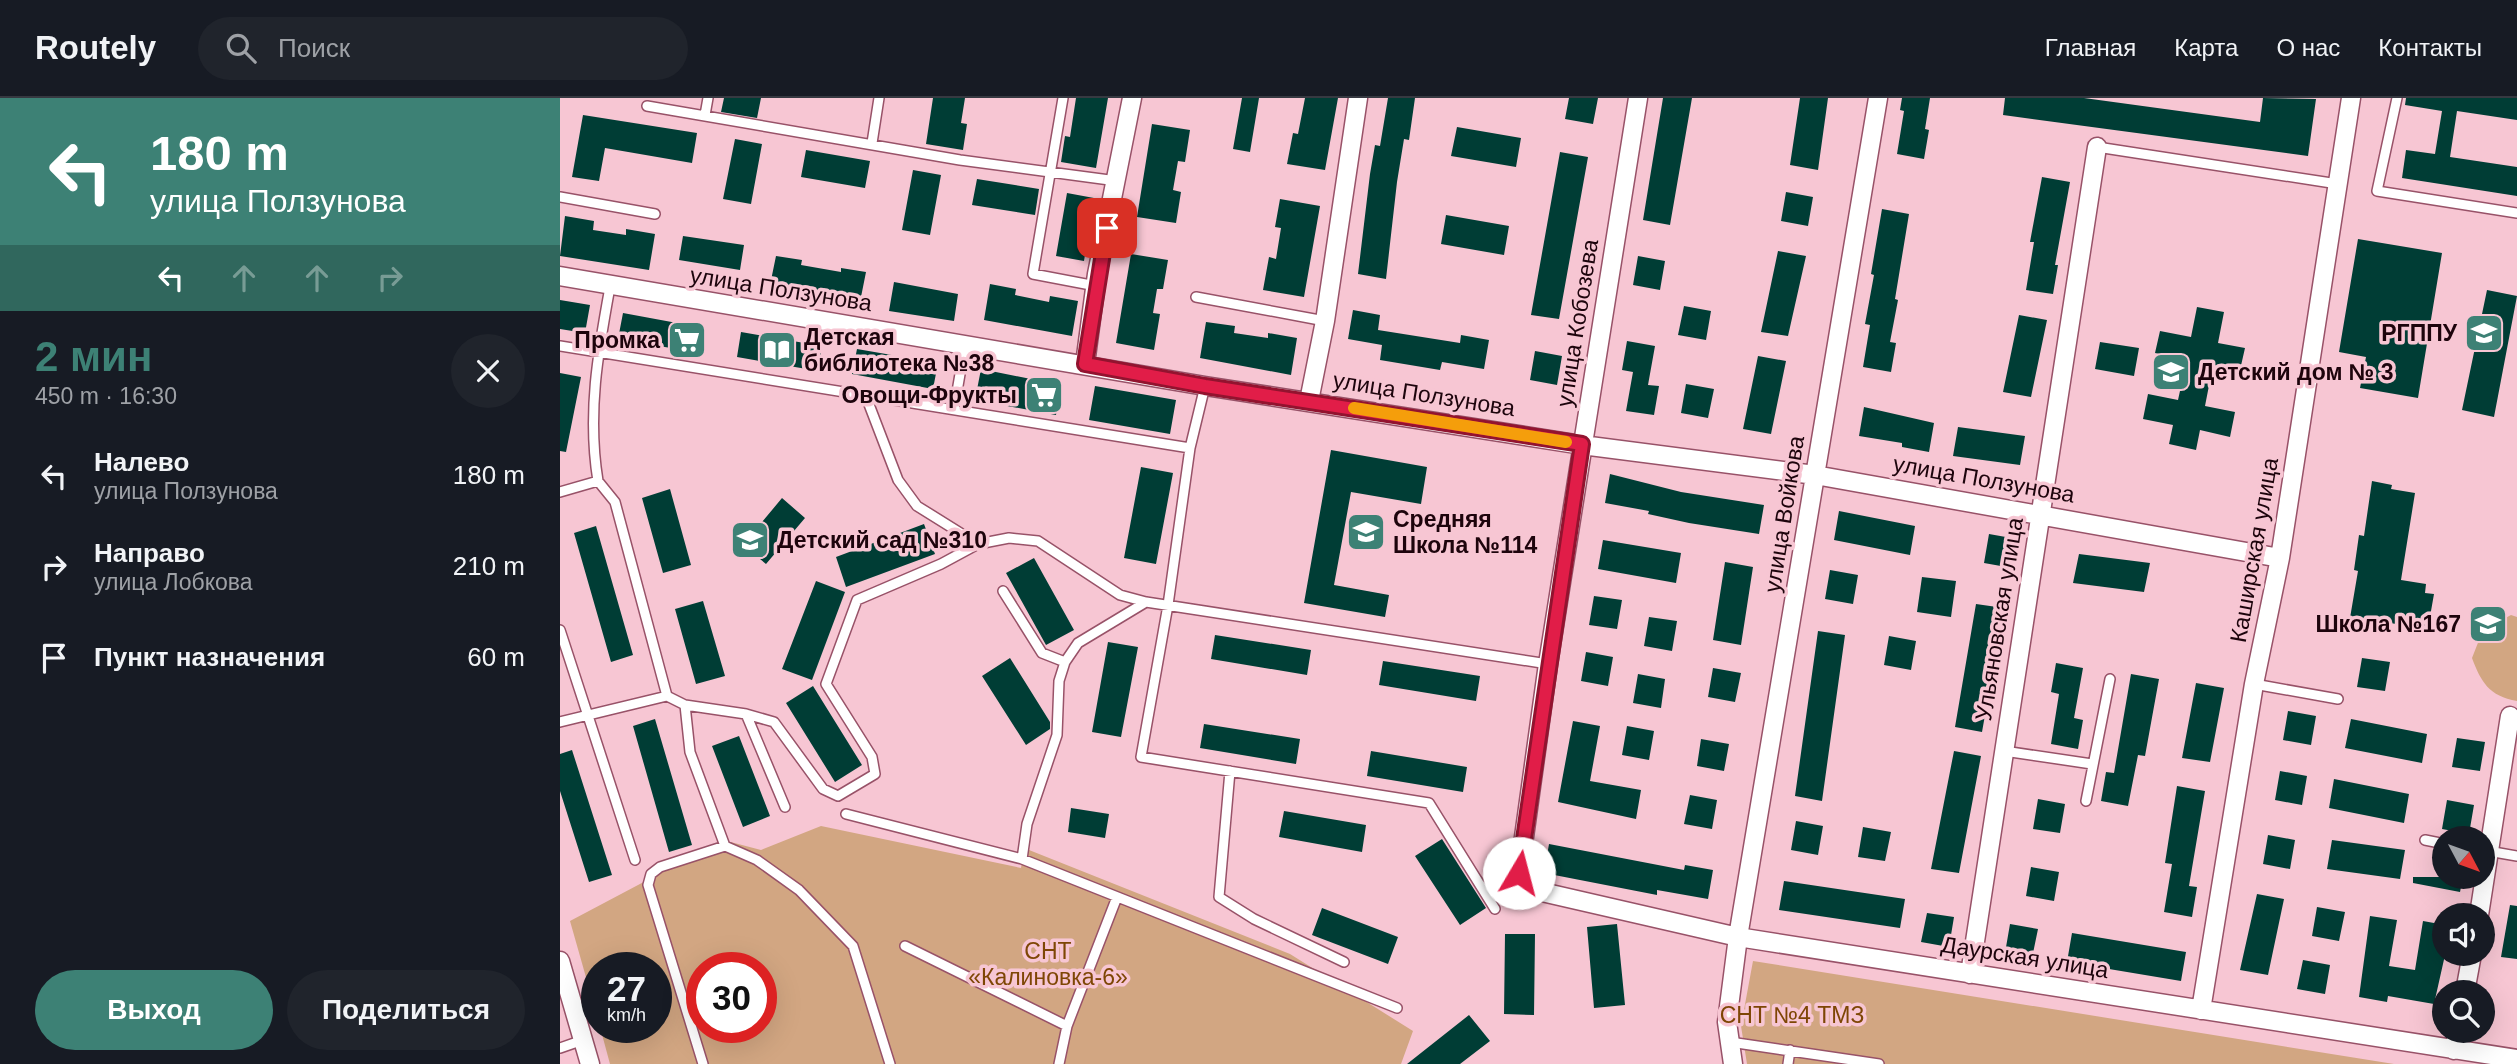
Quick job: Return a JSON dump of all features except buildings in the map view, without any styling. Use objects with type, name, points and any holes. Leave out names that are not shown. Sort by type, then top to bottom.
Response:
[{"type":"street","points":[[1085,364],[1096,286],[1132,98]]},
{"type":"street","points":[[1309,401],[1325,321],[1358,98]]},
{"type":"street","name":"улица Кобозева","points":[[1529,885],[1519,873],[1548,664],[1638,98]]},
{"type":"street","name":"улица Войкова","points":[[1733,1064],[1727,1022],[1738,937],[1878,98]]},
{"type":"street","name":"Каширская улица","points":[[2201,1010],[2254,684],[2280,558],[2351,98]]},
{"type":"street","name":"Ульяновская улица","points":[[1970,974],[2097,147]]},
{"type":"street","name":"улица Ползунова","points":[[560,276],[1205,386],[1582,444],[1815,475],[2280,558]]},
{"type":"street","points":[[2491,826],[2510,716]]},
{"type":"street","name":"Даурская улица","points":[[1529,885],[1542,892],[1738,937],[2201,1010],[2463,1055],[2517,1059]]},
{"type":"street","points":[[560,961],[581,1033]]},
{"type":"street","points":[[584,1043],[590,1064]]},
{"type":"lane","points":[[705,116],[708,98]]},
{"type":"lane","points":[[872,143],[879,98]]},
{"type":"lane","points":[[1063,98],[1033,274],[1096,286]]},
{"type":"lane","points":[[2397,98],[2377,191],[2517,213]]},
{"type":"lane","points":[[648,106],[1117,181]]},
{"type":"lane","points":[[2097,147],[2338,184]]},
{"type":"lane","points":[[560,197],[655,214]]},
{"type":"lane","points":[[611,286],[598,351],[591,439],[598,481],[615,502],[667,696]]},
{"type":"lane","points":[[1196,297],[1325,321]]},
{"type":"lane","points":[[954,409],[965,344]]},
{"type":"lane","points":[[560,346],[1190,447]]},
{"type":"lane","points":[[1205,386],[1190,447],[1168,605],[1141,757],[1429,803],[1495,909]]},
{"type":"lane","points":[[865,394],[898,480],[917,506],[978,544]]},
{"type":"lane","points":[[560,492],[598,481]]},
{"type":"lane","points":[[560,722],[667,696],[685,705],[746,714],[774,722],[823,789],[838,796],[875,774],[872,757],[825,684],[857,600],[941,564],[978,544],[1009,538],[1038,541],[1121,595],[1146,602],[1548,664]]},
{"type":"lane","points":[[1003,591],[1042,653],[1065,663]]},
{"type":"lane","points":[[1022,859],[1027,824],[1057,735],[1059,681],[1065,663],[1078,643],[1146,602]]},
{"type":"lane","points":[[560,630],[635,860]]},
{"type":"lane","points":[[2087,801],[2110,679]]},
{"type":"lane","points":[[2254,684],[2338,699]]},
{"type":"lane","points":[[685,705],[690,752],[725,846]]},
{"type":"lane","points":[[746,714],[785,807]]},
{"type":"lane","points":[[2004,751],[2092,764]]},
{"type":"lane","points":[[1230,771],[1219,897],[1254,919],[1344,962]]},
{"type":"lane","points":[[846,814],[1022,859],[1397,1008]]},
{"type":"lane","points":[[2425,840],[2432,841]]},
{"type":"lane","points":[[703,1064],[648,885],[651,874],[660,867],[725,846],[757,860],[799,890],[853,946],[890,1064]]},
{"type":"lane","points":[[2496,852],[2517,856]]},
{"type":"lane","points":[[1059,1064],[1068,1026],[1117,897]]},
{"type":"lane","points":[[905,946],[1068,1026]]},
{"type":"lane","points":[[560,1048],[581,1041]]},
{"type":"lane","points":[[1730,1042],[1879,1064]]},
{"type":"lane","points":[[1788,1064],[1790,1050]]},
{"type":"green space","points":[[2511,615],[2517,617],[2517,701],[2499,696],[2487,687],[2472,658],[2483,630]]},
{"type":"green space","name":"СНТ «Калиновка-6»","points":[[821,826],[1021,868],[1024,848],[1290,954],[1413,1031],[1401,1064],[610,1064],[604,1043],[672,1043],[672,952],[581,952],[581,960],[570,921],[723,840],[761,850]]},
{"type":"green space","name":"СНТ №4 ТМЗ","points":[[1753,961],[2394,1064],[1747,1064],[1741,1026]]},
{"type":"slow traffic","points":[[1354,408],[1566,442]]},
{"type":"place","name":"РГППУ","points":[[2484,333]]},
{"type":"place","name":"Промка","points":[[687,340]]},
{"type":"place","name":"Детская библиотека №38","points":[[777,350]]},
{"type":"place","name":"Детский дом № 3","points":[[2171,372]]},
{"type":"place","name":"Овощи-Фрукты","points":[[1044,395]]},
{"type":"place","name":"Средняя Школа №114","points":[[1366,532]]},
{"type":"place","name":"Детский сад №310","points":[[750,540]]},
{"type":"place","name":"Школа №167","points":[[2488,624]]},
{"type":"route","points":[[1107,228],[1097,274],[1085,364],[1205,386],[1582,444],[1519,873]]}]
